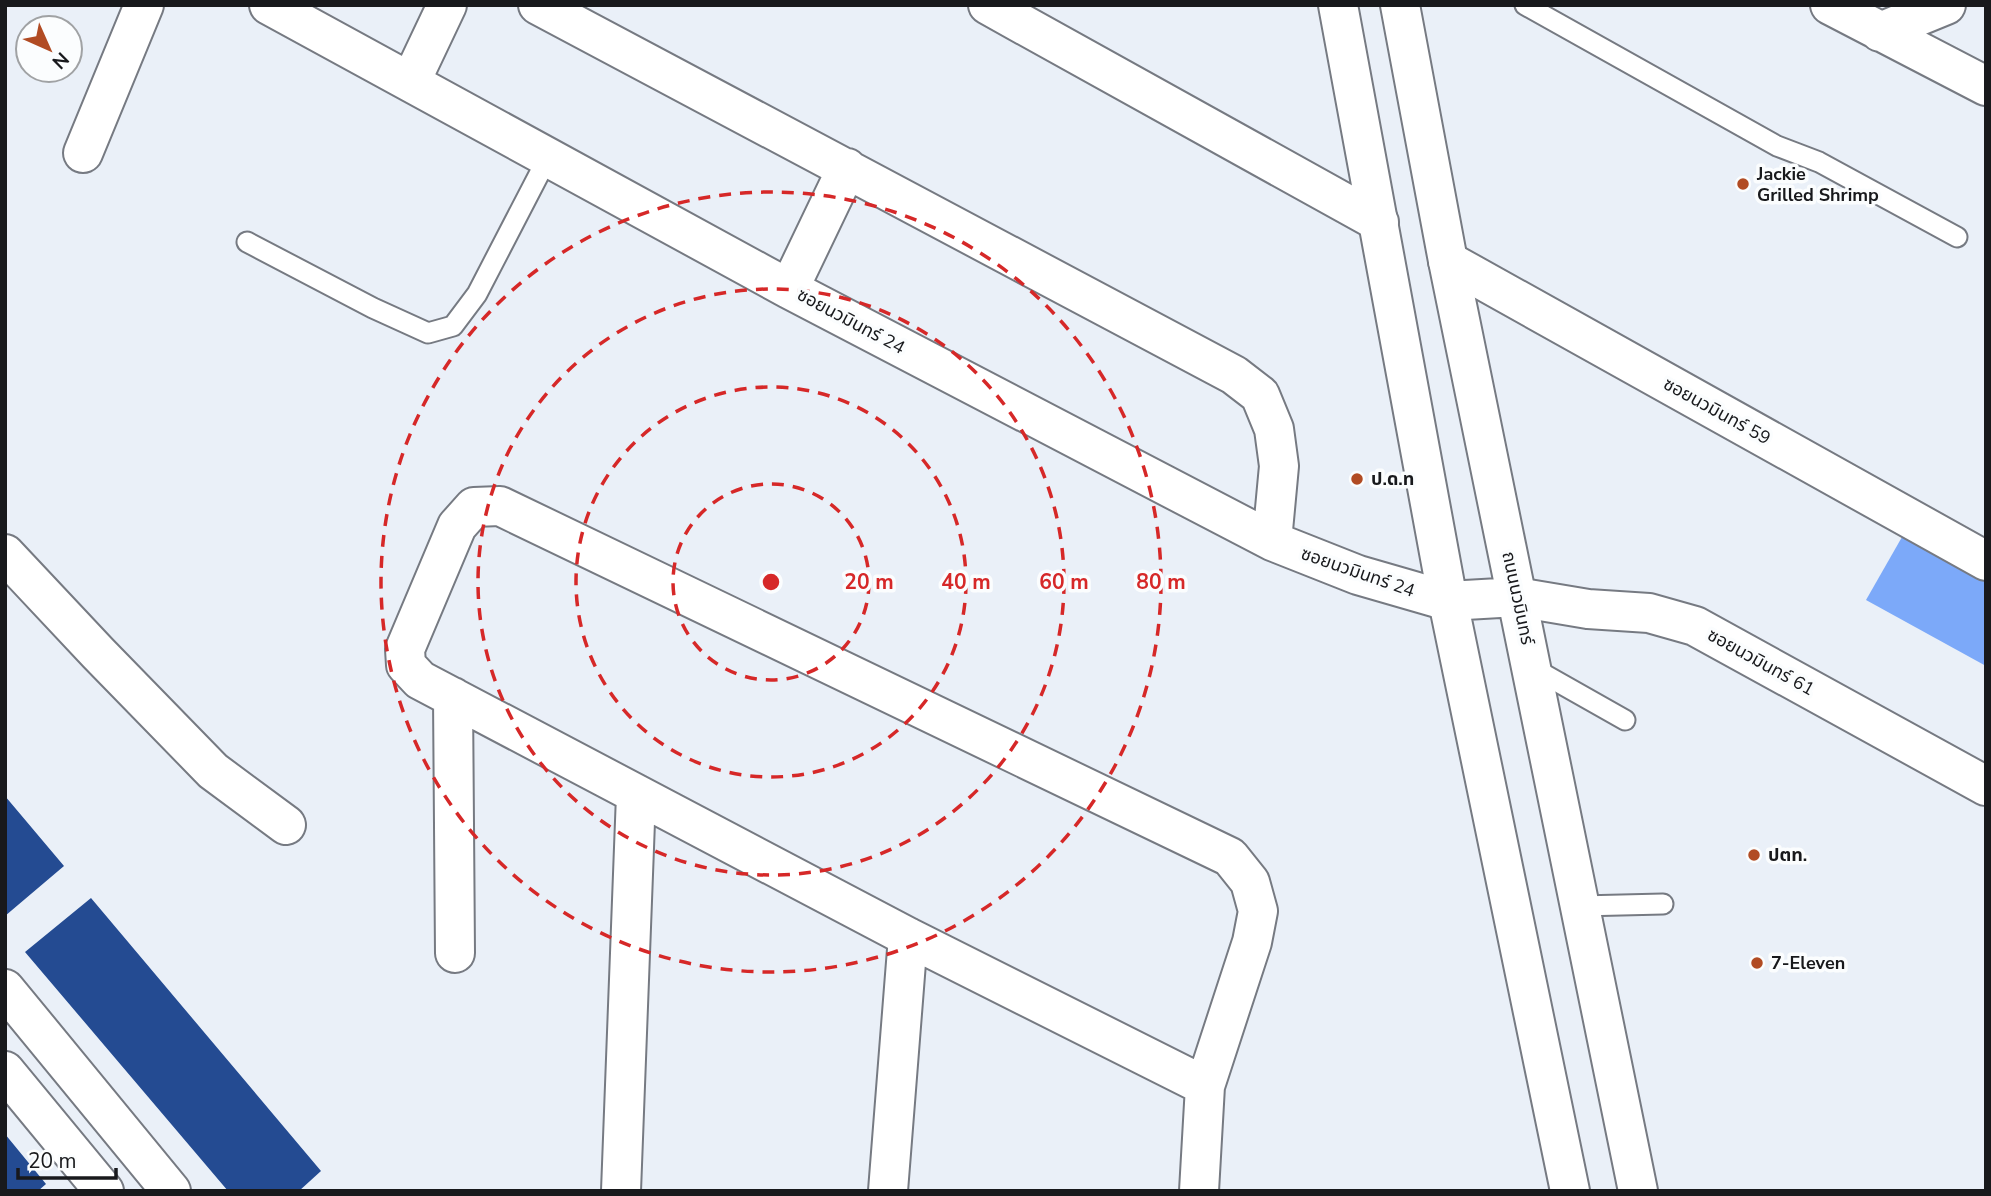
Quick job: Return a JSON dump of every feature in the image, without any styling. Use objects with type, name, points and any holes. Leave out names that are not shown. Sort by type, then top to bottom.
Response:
[{"type":"street","points":[[83,153],[144,5]]},
{"type":"street","name":"ซอยนวมินทร์ 24","points":[[270,5],[789,289],[1272,541],[1358,575],[1448,601],[1517,597]]},
{"type":"street","points":[[411,81],[447,5]]},
{"type":"street","points":[[538,5],[1234,376],[1260,395],[1274,429],[1279,466],[1272,541]]},
{"type":"street","points":[[988,5],[1380,222]]},
{"type":"street","name":"ถนนนวมินทร์","points":[[1400,5],[1448,261],[1638,1191]]},
{"type":"street","points":[[1830,5],[1986,86]]},
{"type":"street","points":[[1880,32],[1946,5]]},
{"type":"street","points":[[1335,7],[1380,222],[1448,601],[1570,1191]]},
{"type":"street","points":[[789,289],[847,169]]},
{"type":"street","name":"ซอยนวมินทร์ 59","points":[[1448,261],[1986,561]]},
{"type":"street","points":[[1199,1191],[1205,1086],[1252,942],[1258,911],[1250,882],[1230,858],[500,506],[474,507],[457,526],[405,649],[406,665],[420,680],[908,937],[1205,1086]]},
{"type":"street","points":[[5,554],[213,771],[286,825]]},
{"type":"street","name":"ซอยนวมินทร์ 61","points":[[1517,597],[1588,609],[1650,612],[1695,626],[1986,786]]},
{"type":"street","points":[[453,697],[455,953]]},
{"type":"street","points":[[621,1191],[636,795]]},
{"type":"street","points":[[888,1191],[908,937]]},
{"type":"street","points":[[5,989],[171,1191]]},
{"type":"street","points":[[5,1071],[104,1191]]},
{"type":"lane","points":[[1525,5],[1777,146],[1819,162],[1957,237]]},
{"type":"lane","points":[[247,242],[373,308],[428,333],[453,326],[477,294],[548,157]]},
{"type":"lane","points":[[1533,668],[1625,720]]},
{"type":"lane","points":[[1580,906],[1663,904]]},
{"type":"shaded area","points":[[1906,530],[1986,574],[1986,666],[1866,600]]},
{"type":"building","points":[[5,796],[64,866],[5,916]]},
{"type":"building","points":[[91,898],[321,1171],[299,1191],[228,1191],[25,952]]},
{"type":"building","points":[[5,1134],[46,1184],[38,1191],[5,1191]]},
{"type":"place","name":"Jackie Grilled Shrimp","points":[[1743,184]]},
{"type":"place","name":"ป.ด.ท","points":[[1357,479]]},
{"type":"place","name":"ปตท.","points":[[1754,855]]},
{"type":"place","name":"7-Eleven","points":[[1757,963]]}]
